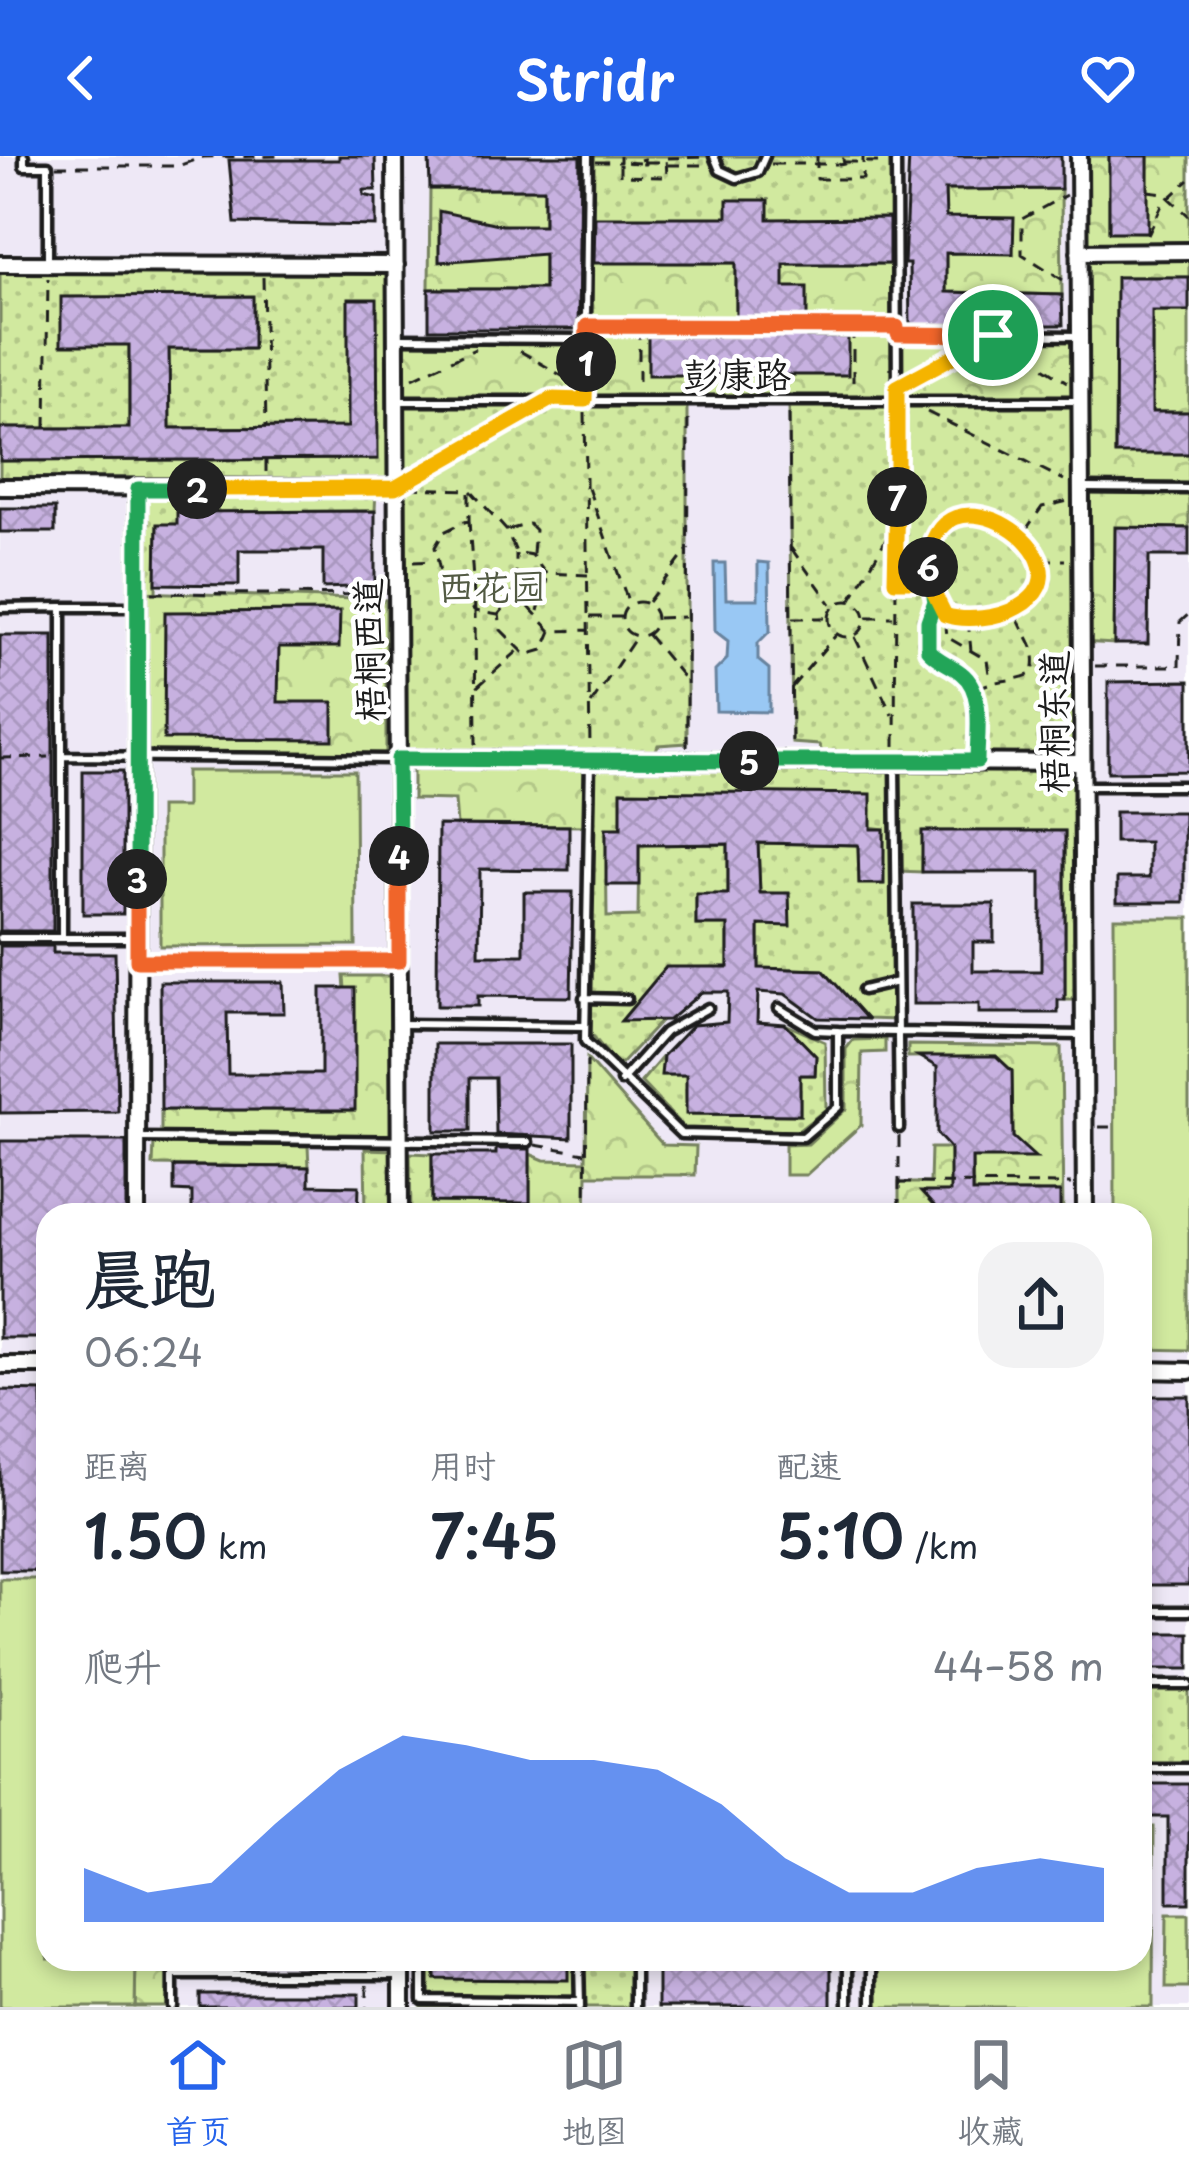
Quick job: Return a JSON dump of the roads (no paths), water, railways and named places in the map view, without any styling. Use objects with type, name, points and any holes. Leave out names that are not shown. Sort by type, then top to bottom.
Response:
[{"type":"street","name":"梧桐西道","points":[[395,156],[400,1203]]},
{"type":"street","name":"梧桐东道","points":[[1079,156],[1085,1203]]},
{"type":"street","points":[[1079,252],[1189,251]]},
{"type":"street","points":[[0,264],[396,265]]},
{"type":"street","points":[[0,488],[395,488]]},
{"type":"street","points":[[137,1203],[138,489]]},
{"type":"street","points":[[398,759],[1082,763]]},
{"type":"street","points":[[0,1365],[36,1365]]},
{"type":"street","points":[[1152,1370],[1189,1371]]},
{"type":"street","points":[[402,1971],[403,2007]]},
{"type":"lane","points":[[24,156],[24,166],[48,166],[48,264]]},
{"type":"lane","points":[[585,400],[588,159]]},
{"type":"lane","points":[[715,159],[737,178],[758,172],[764,160]]},
{"type":"lane","points":[[896,159],[897,387],[901,400]]},
{"type":"lane","points":[[897,330],[1079,336]]},
{"type":"lane","points":[[396,338],[587,339]]},
{"type":"lane","name":"彭康路","points":[[395,394],[585,400],[1079,395]]},
{"type":"lane","points":[[1081,494],[1189,489]]},
{"type":"lane","points":[[0,608],[138,600]]},
{"type":"lane","points":[[62,607],[62,938]]},
{"type":"lane","points":[[63,756],[398,759]]},
{"type":"lane","points":[[590,761],[585,1041],[621,1081],[680,1134],[802,1137],[838,1106],[838,1031]]},
{"type":"lane","points":[[895,761],[899,1128]]},
{"type":"lane","points":[[1082,786],[1189,786]]},
{"type":"lane","points":[[0,938],[137,938]]},
{"type":"lane","points":[[137,961],[399,961]]},
{"type":"lane","points":[[863,990],[897,982]]},
{"type":"lane","points":[[584,998],[627,999]]},
{"type":"lane","points":[[621,1081],[665,1032],[708,1008]]},
{"type":"lane","points":[[779,1008],[815,1030],[1084,1035]]},
{"type":"lane","points":[[399,1024],[585,1026]]},
{"type":"lane","points":[[137,1138],[528,1142]]},
{"type":"lane","points":[[1152,1611],[1189,1611]]},
{"type":"lane","points":[[1152,1684],[1189,1685]]},
{"type":"lane","points":[[1152,1768],[1189,1768]]},
{"type":"lane","points":[[173,1971],[173,2007]]},
{"type":"lane","points":[[173,1975],[288,1971]]},
{"type":"lane","points":[[423,1971],[423,2000],[580,2005],[579,1971]]},
{"type":"lane","points":[[635,1971],[635,2007]]},
{"type":"lane","points":[[848,1971],[848,2007]]},
{"type":"lane","points":[[872,1971],[872,2007]]},
{"type":"water","points":[[758,562],[769,563],[770,631],[758,643],[758,660],[769,669],[769,712],[716,711],[715,671],[727,659],[728,641],[715,631],[714,563],[725,563],[726,599],[758,599]]},
{"type":"park label","name":"西花园","points":[[492,585]]}]
